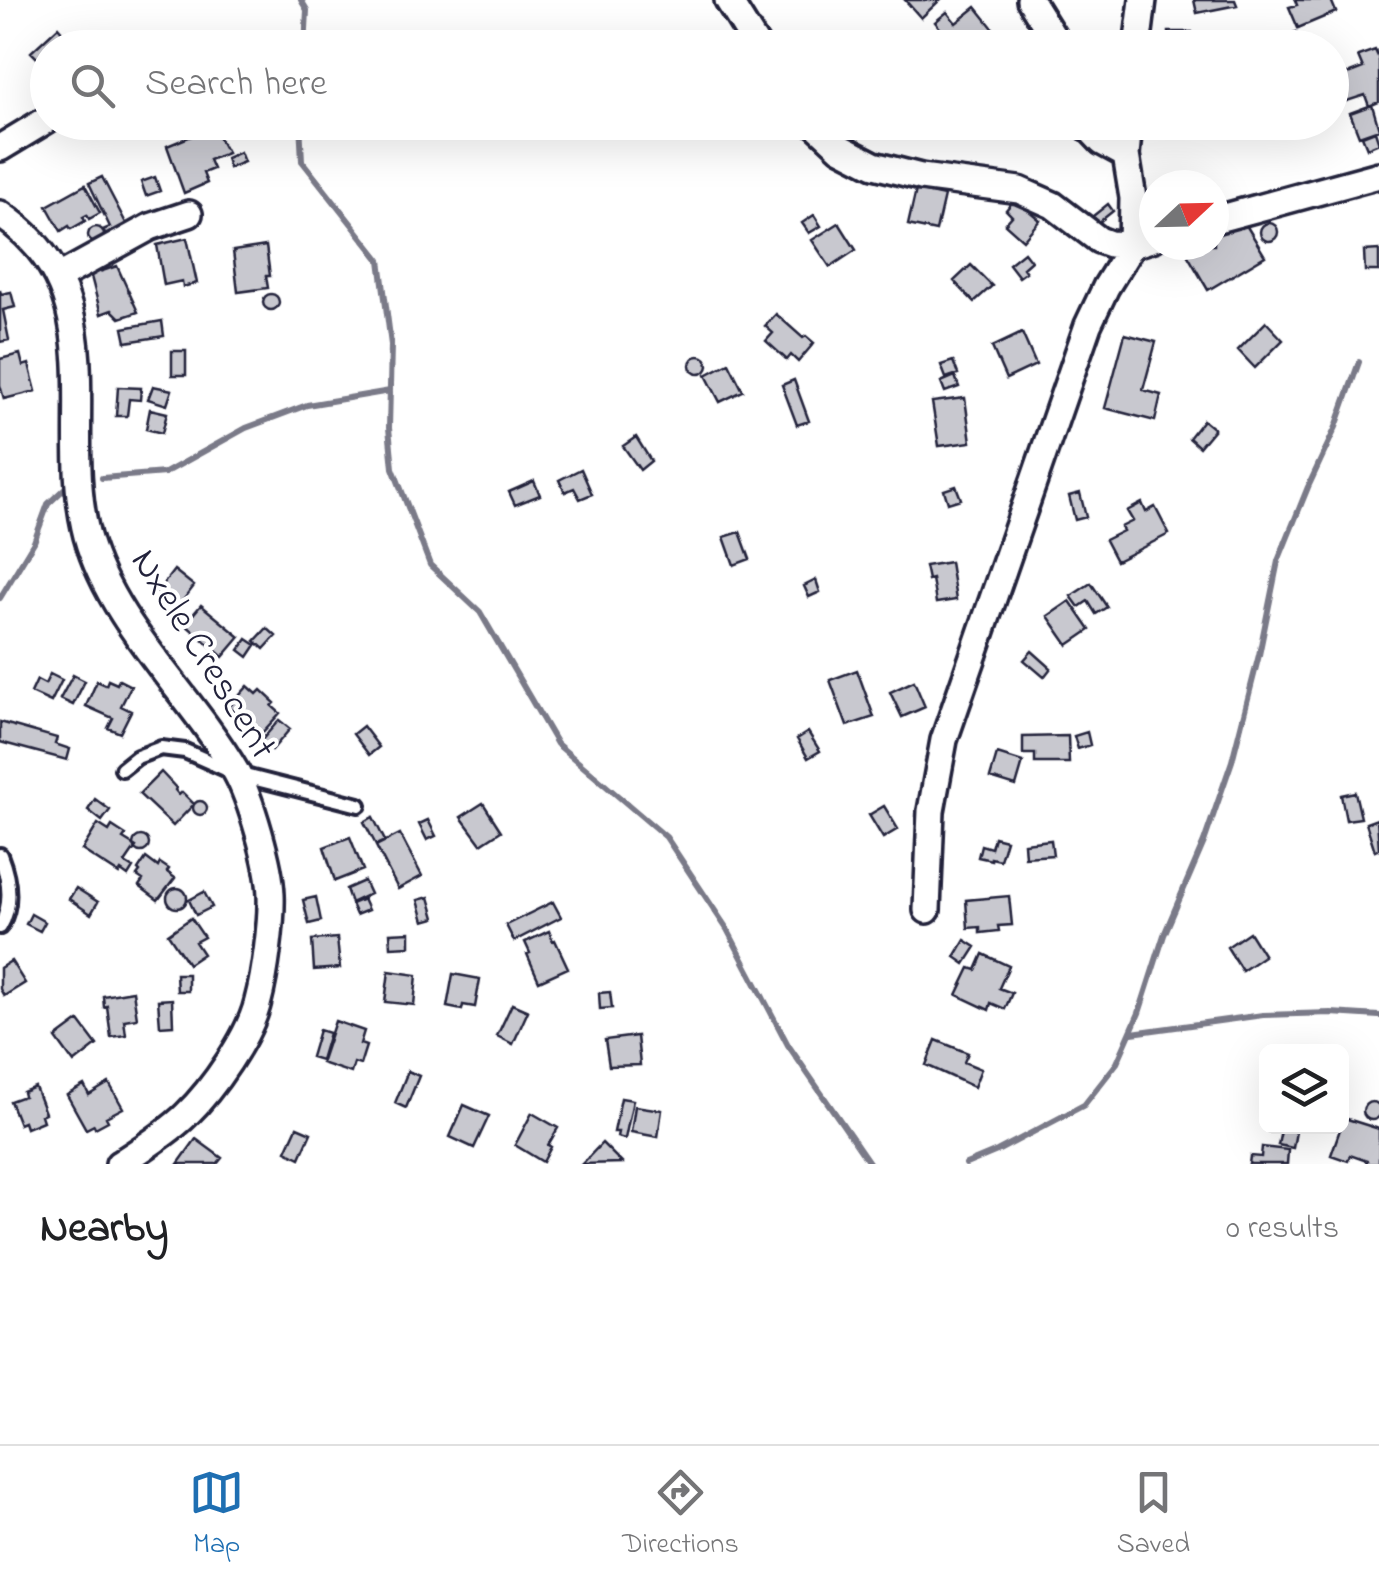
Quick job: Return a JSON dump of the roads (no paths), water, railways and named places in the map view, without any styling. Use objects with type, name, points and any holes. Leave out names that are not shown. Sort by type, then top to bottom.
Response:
[{"type":"street","points":[[728,0],[747,30]]},
{"type":"street","points":[[1030,0],[1049,30]]},
{"type":"street","points":[[1140,30],[1142,0]]},
{"type":"street","points":[[0,148],[30,130]]},
{"type":"street","points":[[832,140],[874,166],[921,177],[1019,190],[1052,206],[1099,240],[1117,246],[1139,242]]},
{"type":"street","points":[[1126,140],[1139,179]]},
{"type":"street","points":[[1229,215],[1379,176]]},
{"type":"street","points":[[1139,198],[1134,214],[1139,229]]},
{"type":"street","points":[[1229,202],[1248,209]]},
{"type":"street","name":"Nxele Crescent","points":[[0,214],[32,240],[59,277],[70,304],[77,343],[79,483],[87,536],[104,579],[131,624],[237,774],[260,838],[271,894],[258,1003],[231,1057],[185,1117],[118,1164]]},
{"type":"street","points":[[59,277],[150,227],[189,214]]},
{"type":"street","points":[[927,910],[931,812],[944,740],[1088,325],[1106,286],[1139,246]]},
{"type":"lane","points":[[122,769],[137,757],[161,748],[185,750],[237,774],[359,805]]},
{"type":"lane","points":[[0,855],[10,886],[6,918],[0,927]]},
{"type":"waterway","points":[[301,0],[307,10],[306,30]]},
{"type":"waterway","points":[[301,140],[302,161],[380,260],[391,345],[389,428],[393,468],[430,565],[480,612],[557,744],[666,837],[727,929],[788,1045],[870,1164]]},
{"type":"waterway","points":[[966,1164],[1084,1105],[1117,1063],[1232,761],[1278,561],[1336,427],[1359,362]]},
{"type":"waterway","points":[[102,478],[165,473],[246,428],[307,405],[390,391]]},
{"type":"waterway","points":[[0,598],[34,542],[48,504],[64,489]]},
{"type":"waterway","points":[[1132,1033],[1263,1015],[1379,1016]]}]
